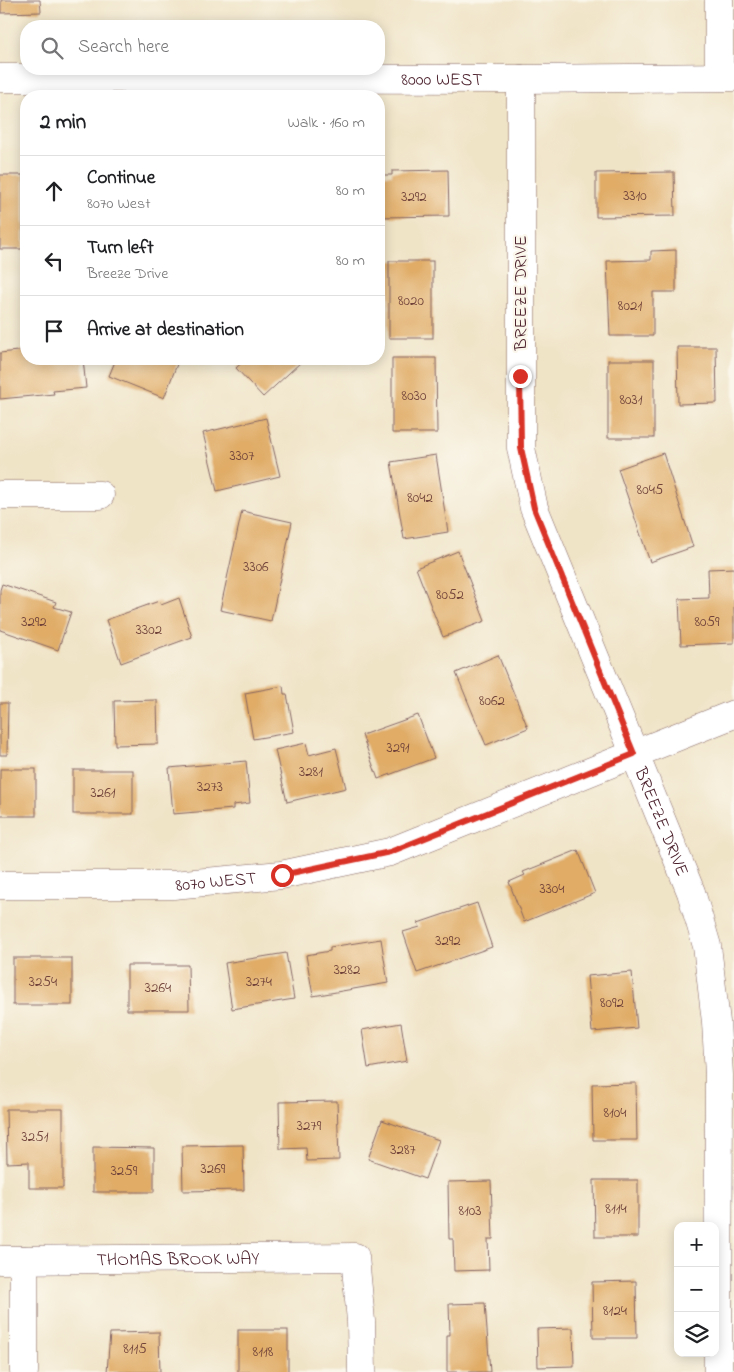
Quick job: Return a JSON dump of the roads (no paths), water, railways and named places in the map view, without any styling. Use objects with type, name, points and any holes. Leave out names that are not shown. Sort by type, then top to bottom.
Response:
[{"type":"street","points":[[719,0],[726,76]]},
{"type":"street","name":"8000 WEST","points":[[0,78],[521,79],[726,76]]},
{"type":"street","name":"BREEZE DRIVE","points":[[521,79],[521,448],[534,508],[691,892],[707,946],[716,1022],[726,1075],[718,1372]]},
{"type":"street","points":[[0,495],[100,495]]},
{"type":"street","name":"8070 WEST","points":[[0,885],[173,885],[282,875],[390,852],[734,714]]},
{"type":"street","name":"THOMAS BROOK WAY","points":[[12,1260],[355,1257],[361,1321],[362,1372]]},
{"type":"street","points":[[12,1260],[24,1372]]}]
